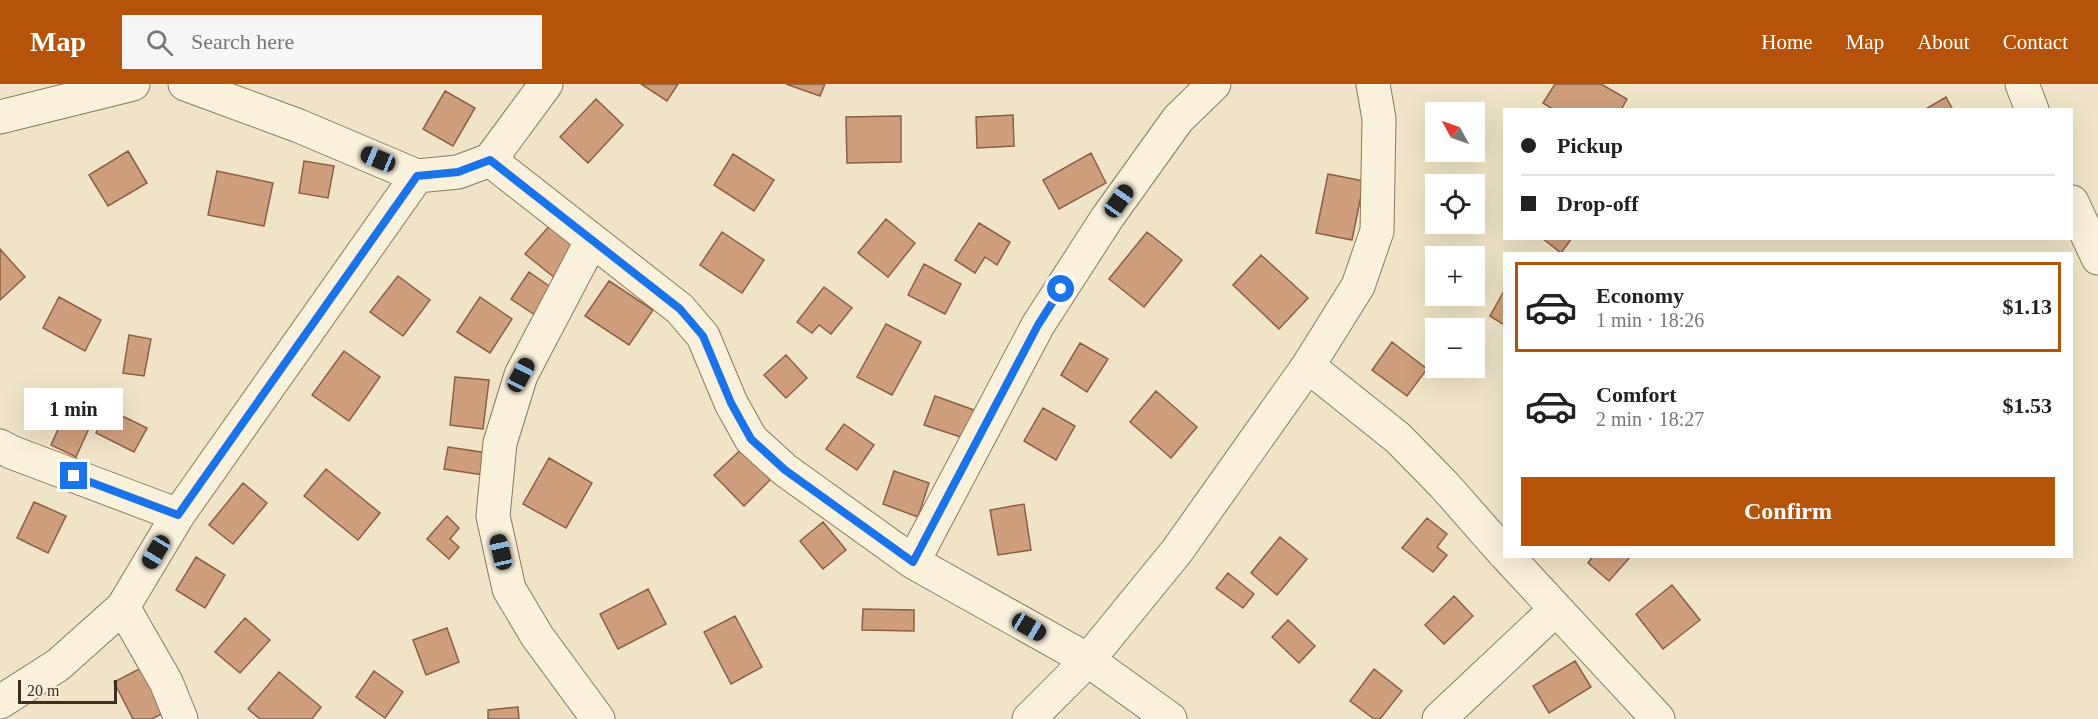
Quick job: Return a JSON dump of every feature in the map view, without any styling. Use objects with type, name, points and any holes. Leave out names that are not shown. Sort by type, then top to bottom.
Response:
[{"type":"street","points":[[0,117],[133,84]]},
{"type":"street","points":[[185,84],[299,126],[417,176],[458,172],[490,160],[546,84]]},
{"type":"street","points":[[913,562],[1038,325],[1107,218],[1178,118],[1214,84]]},
{"type":"street","points":[[1029,719],[1088,660],[1177,551],[1308,366],[1358,286],[1377,231],[1379,119],[1373,84]]},
{"type":"street","points":[[2022,84],[2031,108]]},
{"type":"street","points":[[490,160],[680,309],[703,336],[731,403],[751,439],[785,470],[913,562],[1088,660],[1170,719]]},
{"type":"street","points":[[0,702],[58,665],[123,607],[178,515],[417,176]]},
{"type":"street","points":[[2073,203],[2098,258]]},
{"type":"street","points":[[592,240],[521,375],[500,443],[493,516],[509,589],[537,636],[598,719]]},
{"type":"street","points":[[1308,366],[1398,438],[1503,552]]},
{"type":"street","points":[[0,446],[178,515]]},
{"type":"street","points":[[1509,558],[1658,719]]},
{"type":"street","points":[[123,607],[166,682],[181,719]]},
{"type":"street","points":[[1439,719],[1555,610]]},
{"type":"building","points":[[641,84],[678,84],[667,101]]},
{"type":"building","points":[[786,84],[825,84],[820,96]]},
{"type":"building","points":[[1555,84],[1601,84],[1627,99],[1622,108],[1551,108],[1543,103]]},
{"type":"building","points":[[445,91],[475,108],[453,146],[423,129]]},
{"type":"building","points":[[1946,97],[1952,108],[1927,108]]},
{"type":"building","points":[[596,99],[623,125],[588,163],[560,137]]},
{"type":"building","points":[[1013,115],[1014,146],[977,148],[976,117]]},
{"type":"building","points":[[901,116],[901,162],[847,163],[846,117]]},
{"type":"building","points":[[128,151],[147,183],[108,206],[89,175]]},
{"type":"building","points":[[1091,153],[1106,183],[1059,209],[1043,180]]},
{"type":"building","points":[[733,154],[774,180],[754,211],[714,185]]},
{"type":"building","points":[[304,161],[334,166],[328,198],[299,193]]},
{"type":"building","points":[[217,171],[273,183],[264,226],[208,215]]},
{"type":"building","points":[[1328,174],[1364,181],[1352,240],[1316,233]]},
{"type":"building","points":[[886,219],[915,243],[888,277],[858,253]]},
{"type":"building","points":[[979,223],[1010,242],[997,265],[985,257],[975,273],[955,260]]},
{"type":"building","points":[[551,224],[580,248],[555,278],[525,254]]},
{"type":"building","points":[[722,232],[764,260],[742,293],[700,265]]},
{"type":"building","points":[[1147,232],[1182,260],[1144,307],[1109,279]]},
{"type":"building","points":[[1545,240],[1571,240],[1560,252]]},
{"type":"building","points":[[0,249],[25,277],[0,300]]},
{"type":"building","points":[[1261,255],[1308,298],[1279,329],[1233,285]]},
{"type":"building","points":[[924,264],[961,284],[945,314],[908,295]]},
{"type":"building","points":[[529,272],[559,293],[541,319],[511,299]]},
{"type":"building","points":[[398,276],[430,300],[403,336],[370,312]]},
{"type":"building","points":[[609,281],[653,310],[629,345],[585,316]]},
{"type":"building","points":[[824,287],[852,308],[831,334],[819,325],[812,333],[797,322]]},
{"type":"building","points":[[1503,293],[1503,324],[1490,316]]},
{"type":"building","points":[[59,297],[101,320],[85,351],[43,328]]},
{"type":"building","points":[[480,297],[512,319],[490,353],[457,332]]},
{"type":"building","points":[[886,324],[921,342],[892,395],[857,377]]},
{"type":"building","points":[[129,335],[151,339],[144,376],[123,373]]},
{"type":"building","points":[[1392,342],[1425,367],[1425,372],[1407,396],[1372,370]]},
{"type":"building","points":[[1080,343],[1108,359],[1087,392],[1061,375]]},
{"type":"building","points":[[344,351],[380,377],[349,421],[312,395]]},
{"type":"building","points":[[786,355],[807,378],[786,398],[764,375]]},
{"type":"building","points":[[455,377],[489,380],[483,429],[450,425]]},
{"type":"building","points":[[1156,391],[1197,427],[1171,458],[1130,422]]},
{"type":"building","points":[[75,392],[100,404],[76,457],[51,445]]},
{"type":"building","points":[[935,396],[974,410],[964,438],[924,425]]},
{"type":"building","points":[[1043,408],[1075,426],[1056,460],[1024,441]]},
{"type":"building","points":[[108,409],[147,428],[134,452],[96,433]]},
{"type":"building","points":[[844,424],[874,445],[857,470],[826,449]]},
{"type":"building","points":[[748,443],[777,473],[744,506],[714,475]]},
{"type":"building","points":[[448,447],[494,454],[490,476],[444,469]]},
{"type":"building","points":[[549,458],[592,483],[566,528],[523,504]]},
{"type":"building","points":[[326,469],[380,513],[358,540],[304,496]]},
{"type":"building","points":[[894,471],[929,483],[918,517],[883,504]]},
{"type":"building","points":[[243,483],[267,503],[233,544],[209,525]]},
{"type":"building","points":[[34,502],[66,516],[48,553],[17,538]]},
{"type":"building","points":[[1024,504],[1031,550],[998,555],[990,510]]},
{"type":"building","points":[[447,516],[459,528],[450,539],[459,547],[449,559],[427,539]]},
{"type":"building","points":[[1427,518],[1447,534],[1437,547],[1447,555],[1433,572],[1402,548]]},
{"type":"building","points":[[823,522],[846,550],[823,569],[800,541]]},
{"type":"building","points":[[1280,537],[1307,559],[1277,595],[1251,573]]},
{"type":"building","points":[[196,557],[225,575],[205,608],[176,590]]},
{"type":"building","points":[[1592,558],[1629,558],[1609,581],[1588,563]]},
{"type":"building","points":[[1228,573],[1254,594],[1243,608],[1216,588]]},
{"type":"building","points":[[1672,585],[1700,620],[1663,649],[1636,614]]},
{"type":"building","points":[[648,589],[666,624],[618,649],[600,614]]},
{"type":"building","points":[[1454,596],[1473,616],[1444,644],[1425,625]]},
{"type":"building","points":[[863,609],[914,610],[914,631],[862,630]]},
{"type":"building","points":[[735,616],[762,667],[731,684],[704,632]]},
{"type":"building","points":[[245,618],[270,640],[240,673],[215,652]]},
{"type":"building","points":[[1288,620],[1315,646],[1299,663],[1272,637]]},
{"type":"building","points":[[447,628],[459,662],[426,675],[413,640]]},
{"type":"building","points":[[1575,661],[1591,687],[1549,713],[1533,686]]},
{"type":"building","points":[[143,667],[167,711],[152,719],[133,719],[114,682]]},
{"type":"building","points":[[1374,669],[1402,691],[1380,719],[1374,719],[1350,701]]},
{"type":"building","points":[[374,671],[403,692],[385,718],[356,697]]},
{"type":"building","points":[[279,672],[321,707],[312,719],[260,719],[248,709]]},
{"type":"building","points":[[518,707],[519,719],[488,719],[488,710]]},
{"type":"route","points":[[74,476],[178,515],[417,176],[458,172],[490,160],[680,309],[703,336],[731,403],[751,439],[785,470],[913,562],[1038,325],[1061,289]]}]
